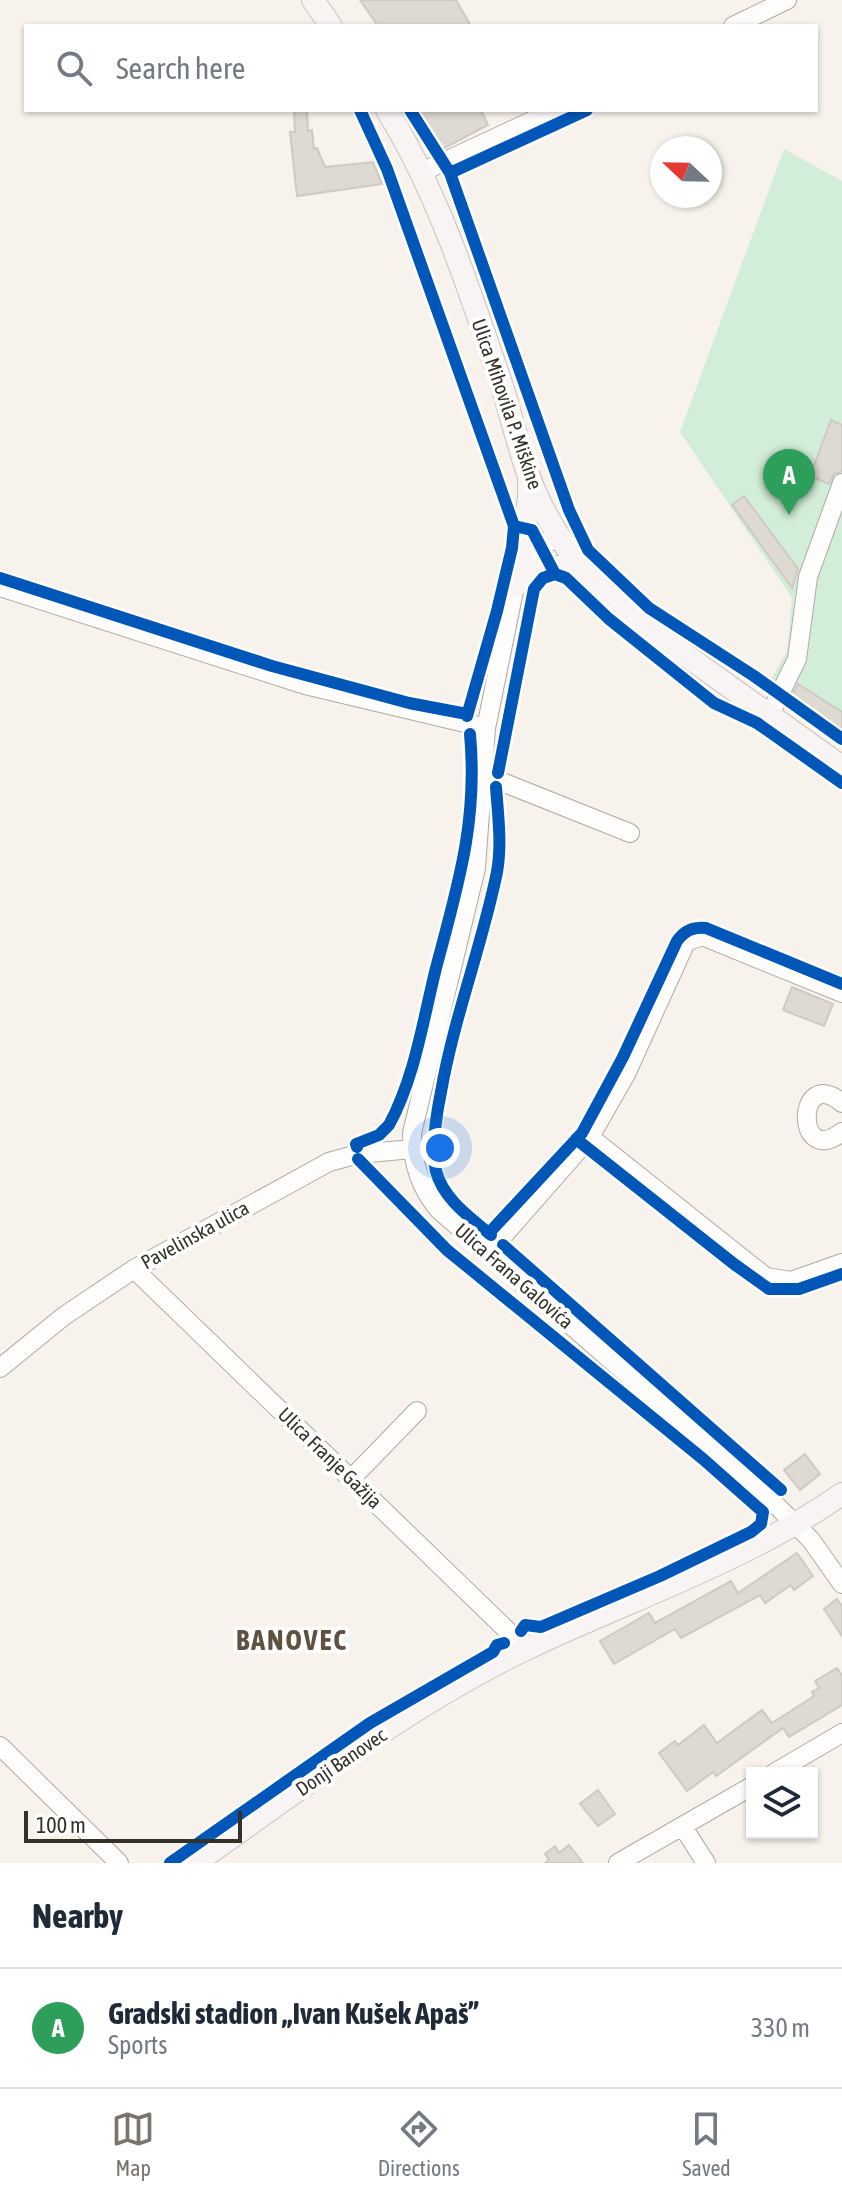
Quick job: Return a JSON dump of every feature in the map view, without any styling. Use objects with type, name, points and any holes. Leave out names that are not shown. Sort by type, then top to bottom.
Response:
[{"type":"main road","points":[[313,0],[330,24]]},
{"type":"main road","name":"Ulica Mihovila P. Miškine","points":[[388,112],[422,172],[498,375],[529,475],[558,534],[584,571],[625,612],[842,767]]},
{"type":"main road","points":[[516,582],[529,498],[529,475]]},
{"type":"main road","points":[[516,582],[551,566],[584,571]]},
{"type":"main road","name":"Donji Banovec","points":[[195,1863],[398,1723],[524,1650],[664,1588],[795,1523],[842,1494]]},
{"type":"street","points":[[737,24],[787,0]]},
{"type":"street","points":[[422,172],[551,112]]},
{"type":"street","points":[[769,716],[797,659],[808,577],[842,483]]},
{"type":"street","name":"Ulica Frana Galovića","points":[[558,534],[530,558],[516,582],[486,728],[476,868],[414,1118],[412,1149],[418,1175],[432,1202],[795,1523],[842,1584]]},
{"type":"street","points":[[0,587],[305,685],[486,728]]},
{"type":"street","points":[[483,777],[630,833]]},
{"type":"street","points":[[488,1253],[590,1137],[626,1074],[686,942],[702,936],[842,993]]},
{"type":"street","points":[[842,1103],[833,1097],[819,1097],[808,1105],[805,1119],[810,1132],[822,1138],[842,1132]]},
{"type":"street","points":[[590,1137],[766,1277],[791,1281],[842,1263]]},
{"type":"street","name":"Pavelinska ulica","points":[[0,1368],[64,1316],[134,1269],[329,1162],[358,1154],[412,1149]]},
{"type":"street","name":"Ulica Franje Gažija","points":[[134,1269],[524,1650]]},
{"type":"street","points":[[351,1479],[417,1411]]},
{"type":"street","points":[[784,1767],[842,1733]]},
{"type":"street","points":[[0,1746],[119,1863]]},
{"type":"street","points":[[618,1863],[746,1790]]},
{"type":"street","points":[[683,1827],[706,1863]]},
{"type":"green space","points":[[784,149],[842,181],[842,731],[769,683],[787,651],[792,598],[680,432]]},
{"type":"building","points":[[360,0],[456,0],[470,24],[377,24]]},
{"type":"building","points":[[294,112],[307,112],[308,131],[312,130],[314,149],[317,148],[325,167],[373,162],[382,184],[297,196],[290,132],[295,132]]},
{"type":"building","points":[[418,112],[482,112],[488,125],[439,151]]},
{"type":"building","points":[[831,420],[842,425],[842,471],[834,474],[829,484],[810,476]]},
{"type":"building","points":[[744,496],[798,569],[792,588],[732,505]]},
{"type":"building","points":[[798,684],[842,712],[842,729],[792,696]]},
{"type":"building","points":[[792,987],[833,1004],[824,1026],[783,1010]]},
{"type":"building","points":[[805,1454],[820,1474],[800,1490],[784,1470]]},
{"type":"building","points":[[797,1553],[813,1576],[794,1590],[791,1585],[765,1603],[760,1595],[681,1638],[675,1629],[614,1664],[600,1641],[649,1613],[655,1623],[731,1581],[738,1593]]},
{"type":"building","points":[[837,1599],[842,1606],[842,1636],[824,1609]]},
{"type":"building","points":[[837,1668],[842,1676],[842,1705],[789,1737],[783,1728],[716,1776],[713,1772],[687,1791],[659,1753],[675,1741],[678,1745],[704,1725],[717,1743],[762,1710],[772,1723],[814,1696],[812,1692],[819,1688],[815,1681]]},
{"type":"building","points":[[598,1790],[615,1814],[598,1826],[580,1804]]},
{"type":"building","points":[[569,1845],[583,1863],[545,1863],[549,1860],[545,1854],[555,1846],[559,1853]]},
{"type":"cycle path","points":[[361,112],[387,169],[514,526],[532,530],[555,574],[566,578],[609,619],[714,703],[757,723],[842,783]]},
{"type":"cycle path","points":[[411,112],[450,173],[569,510],[588,550],[649,608],[754,676],[842,739]]},
{"type":"cycle path","points":[[450,173],[583,112]]},
{"type":"cycle path","points":[[467,716],[497,611],[514,526]]},
{"type":"cycle path","points":[[498,773],[534,589],[543,578],[555,574]]},
{"type":"cycle path","points":[[0,578],[272,666],[409,703],[467,714]]},
{"type":"cycle path","points":[[357,1147],[356,1144],[379,1135],[389,1125],[417,1048],[459,880],[469,824],[470,734]]},
{"type":"cycle path","points":[[491,1235],[445,1190],[436,1171],[434,1141],[447,1064],[497,872],[496,787]]},
{"type":"cycle path","points":[[489,1233],[582,1133],[623,1057],[677,941],[686,932],[706,928],[842,984]]},
{"type":"cycle path","points":[[576,1139],[769,1289],[799,1289],[842,1274]]},
{"type":"cycle path","points":[[358,1159],[447,1250],[703,1459],[763,1512],[761,1524],[751,1532],[660,1576],[541,1627],[525,1625],[521,1631]]},
{"type":"cycle path","points":[[503,1245],[781,1490]]},
{"type":"cycle path","points":[[170,1863],[370,1723],[504,1643]]},
{"type":"place","name":"Gradski stadion „Ivan Kušek Apaš”","points":[[789,515]]},
{"type":"district","name":"BANOVEC","points":[[292,1640]]}]
